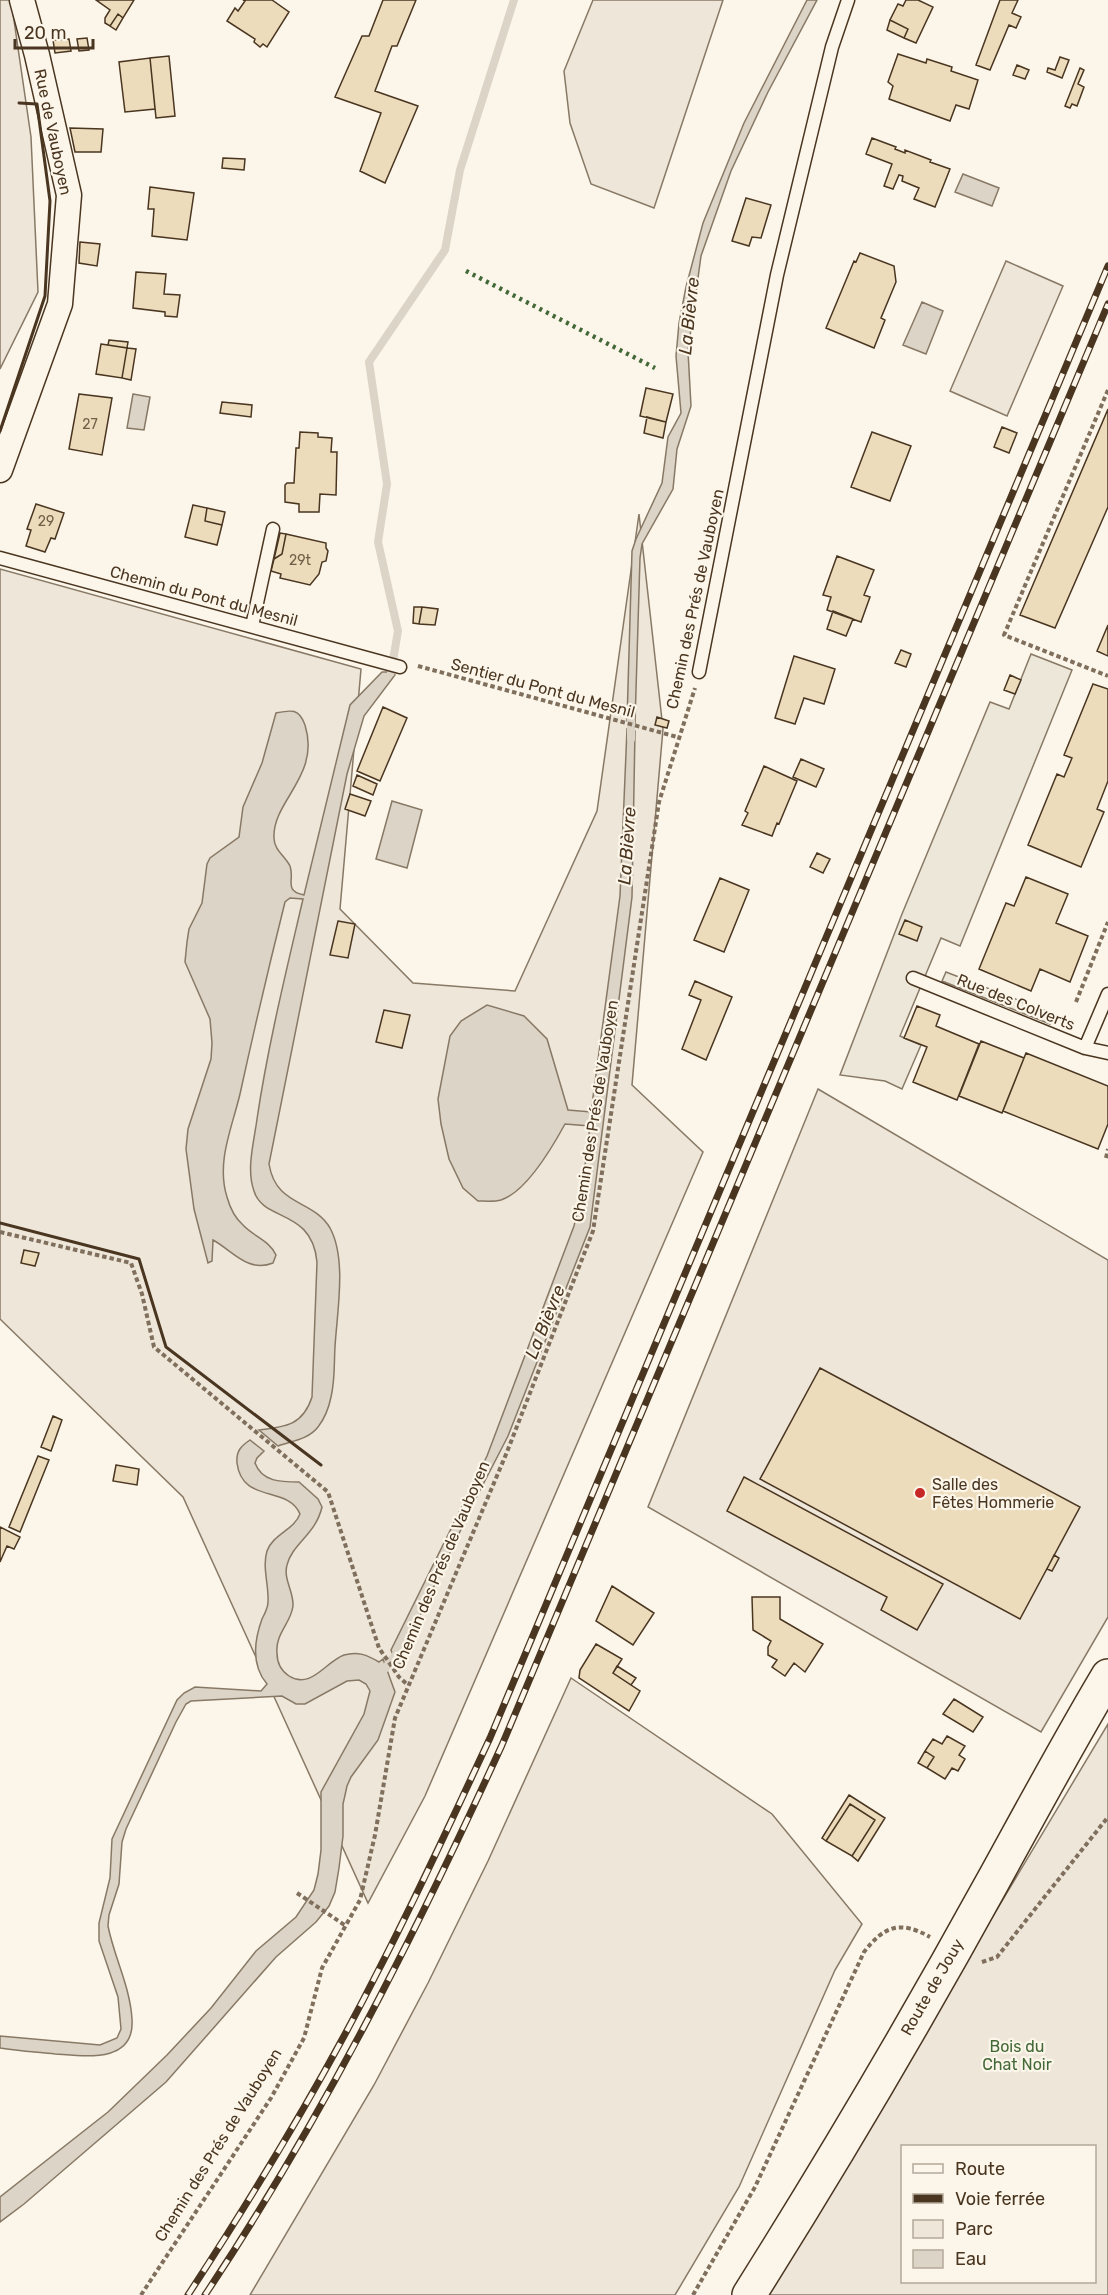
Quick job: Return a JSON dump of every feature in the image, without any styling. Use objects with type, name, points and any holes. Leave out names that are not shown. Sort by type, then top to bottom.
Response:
[{"type":"main road","name":"Route de Jouy","points":[[749,2295],[806,2205],[954,1951],[1071,1737],[1108,1676]]},
{"type":"street","name":"Rue de Vauboyen","points":[[0,471],[60,304],[69,195],[22,0]]},
{"type":"lane","name":"Chemin des Prés de Vauboyen","points":[[699,672],[777,275],[832,47],[848,0]]},
{"type":"lane","points":[[252,626],[273,529]]},
{"type":"lane","name":"Chemin du Pont du Mesnil","points":[[0,558],[400,667]]},
{"type":"lane","name":"Rue des Colverts","points":[[913,978],[1085,1048],[1108,1053]]},
{"type":"lane","points":[[1085,1048],[1108,994]]},
{"type":"path","points":[[1108,390],[1004,635],[1108,676]]},
{"type":"path","name":"Sentier du Pont du Mesnil","points":[[400,667],[410,664],[681,738]]},
{"type":"path","name":"Chemin des Prés de Vauboyen","points":[[141,2295],[271,2098],[304,2038],[322,1968],[360,1900],[375,1834],[395,1718],[507,1452],[593,1231],[659,802],[681,738],[699,672]]},
{"type":"path","points":[[1076,1002],[1108,922]]},
{"type":"path","points":[[1106,1158],[1108,1149]]},
{"type":"path","points":[[0,1232],[130,1263],[142,1294],[154,1347],[328,1492],[379,1648],[399,1677],[408,1685]]},
{"type":"path","points":[[997,1957],[1108,1817]]},
{"type":"path","points":[[297,1893],[346,1926]]},
{"type":"path","points":[[693,2295],[755,2187],[864,1952],[885,1931],[901,1926],[921,1932],[954,1951]]},
{"type":"green space","points":[[0,0],[11,0],[31,137],[38,292],[0,369]]},
{"type":"green space","points":[[593,0],[723,0],[654,208],[591,184],[570,123],[564,71]]},
{"type":"green space","points":[[1006,261],[1063,286],[1007,416],[950,391]]},
{"type":"green space","points":[[639,514],[663,729],[632,1085],[703,1152],[425,1796],[368,1903],[183,1497],[0,1319],[0,569],[361,669],[340,909],[413,983],[515,991],[597,811]]},
{"type":"green space","points":[[818,1089],[1108,1260],[1108,1617],[1041,1732],[648,1507]]},
{"type":"green space","points":[[571,1678],[772,1814],[862,1924],[835,1970],[739,2187],[675,2295],[250,2295],[374,2085],[428,1983],[488,1861]]},
{"type":"green space","name":"Bois du Chat Noir","points":[[1108,1724],[1108,2295],[766,2295]]},
{"type":"shaded area","points":[[1031,654],[1072,670],[960,946],[941,938],[900,1036],[921,1045],[902,1089],[885,1081],[840,1075],[902,914],[990,702],[1009,709]]},
{"type":"shaded area","points":[[946,972],[1054,1014],[1050,1024],[942,981]]},
{"type":"water","points":[[807,0],[817,0],[768,92],[731,171],[701,256],[688,351],[691,406],[677,449],[673,489],[642,544],[640,558],[635,723],[627,721],[632,551],[662,483],[668,437],[681,413],[676,356],[686,287],[703,223],[744,123]]},
{"type":"water","points":[[963,174],[999,188],[992,206],[955,192]]},
{"type":"water","points":[[922,302],[943,311],[926,354],[903,345]]},
{"type":"water","points":[[133,394],[150,397],[144,430],[127,428]]},
{"type":"water","points":[[382,672],[391,672],[395,675],[364,716],[347,774],[269,1164],[279,1188],[287,1196],[323,1219],[330,1228],[335,1241],[340,1270],[333,1385],[328,1409],[314,1431],[305,1437],[278,1446],[259,1430],[292,1423],[304,1414],[312,1397],[317,1262],[313,1245],[306,1232],[259,1201],[252,1183],[251,1165],[266,1064],[303,899],[290,898],[285,902],[224,1158],[224,1184],[233,1212],[247,1229],[270,1246],[276,1255],[273,1263],[256,1265],[248,1263],[213,1240],[212,1261],[208,1263],[194,1209],[186,1149],[188,1129],[211,1059],[212,1043],[210,1019],[185,962],[187,942],[189,929],[202,903],[207,864],[210,858],[239,837],[243,807],[262,763],[276,713],[286,711],[297,713],[303,719],[308,743],[307,759],[302,773],[280,812],[275,825],[274,842],[290,866],[292,888],[304,895],[350,705]]},
{"type":"water","points":[[627,729],[635,731],[632,897],[590,1227],[508,1436],[419,1618],[404,1662],[397,1665],[391,1650],[487,1456],[574,1226],[581,1197],[590,1126],[565,1124],[538,1167],[520,1188],[501,1200],[478,1201],[463,1188],[449,1159],[441,1124],[438,1099],[450,1036],[461,1021],[487,1005],[524,1016],[547,1039],[568,1110],[591,1112],[620,896]]},
{"type":"water","points":[[392,801],[422,810],[407,868],[376,859]]},
{"type":"water","points":[[250,1440],[264,1451],[255,1463],[262,1474],[273,1480],[299,1482],[318,1499],[322,1507],[315,1524],[294,1551],[287,1565],[286,1575],[293,1606],[278,1640],[277,1657],[280,1666],[289,1676],[304,1680],[318,1673],[337,1658],[354,1653],[362,1654],[379,1662],[383,1659],[395,1692],[378,1740],[347,1786],[343,1804],[343,1836],[335,1892],[329,1906],[316,1922],[276,1957],[166,2082],[0,2222],[0,2197],[108,2112],[167,2055],[211,2008],[256,1951],[296,1917],[314,1890],[321,1850],[321,1792],[364,1714],[370,1691],[366,1684],[359,1680],[347,1681],[305,1704],[296,1704],[282,1696],[191,1701],[186,1704],[176,1722],[122,1842],[119,1884],[109,1915],[108,1926],[131,2007],[131,2034],[125,2044],[117,2050],[93,2056],[0,2048],[0,2036],[100,2045],[117,2038],[121,2029],[118,1997],[99,1941],[99,1923],[110,1878],[112,1839],[177,1700],[184,1693],[195,1687],[261,1691],[267,1684],[258,1669],[256,1644],[259,1627],[268,1604],[265,1570],[267,1551],[274,1540],[293,1524],[300,1514],[294,1505],[256,1490],[241,1476],[237,1455]]},
{"type":"building","points":[[96,0],[134,0],[123,18],[118,14],[110,26],[105,23],[105,18],[110,10]]},
{"type":"building","points":[[243,0],[272,0],[289,12],[267,47],[263,44],[260,47],[254,42],[255,39],[227,21],[235,8],[238,11],[245,1]]},
{"type":"building","points":[[383,0],[416,0],[397,46],[392,46],[375,91],[418,106],[385,183],[360,171],[381,113],[335,97],[362,36],[369,36]]},
{"type":"building","points":[[906,0],[918,0],[933,7],[916,43],[904,38],[908,29],[890,20],[898,4],[903,6]]},
{"type":"building","points":[[1000,0],[1018,0],[1012,13],[1021,17],[1016,28],[1009,25],[990,70],[976,65]]},
{"type":"building","points":[[118,14],[123,18],[116,30],[110,26]]},
{"type":"building","points":[[890,20],[908,29],[904,38],[887,30]]},
{"type":"building","points":[[87,38],[89,50],[79,51],[77,39]]},
{"type":"building","points":[[69,39],[71,51],[55,53],[53,40]]},
{"type":"building","points":[[898,54],[926,63],[927,59],[952,67],[951,71],[978,80],[969,109],[956,105],[950,121],[889,99],[893,86],[888,82]]},
{"type":"building","points":[[169,56],[175,116],[156,118],[150,58]]},
{"type":"building","points":[[1060,57],[1069,60],[1062,78],[1047,72],[1048,68],[1055,70]]},
{"type":"building","points":[[150,58],[155,109],[125,112],[119,62]]},
{"type":"building","points":[[1017,65],[1029,70],[1025,79],[1013,75]]},
{"type":"building","points":[[1080,68],[1084,70],[1078,84],[1084,87],[1077,106],[1072,104],[1070,108],[1065,106]]},
{"type":"building","points":[[70,128],[103,129],[101,152],[75,152]]},
{"type":"building","points":[[872,138],[950,169],[935,207],[914,199],[919,188],[902,181],[903,176],[899,175],[893,189],[884,186],[892,164],[866,154]]},
{"type":"building","points":[[223,158],[245,159],[244,170],[222,168]]},
{"type":"building","points":[[150,187],[194,193],[187,240],[152,236],[154,209],[148,209]]},
{"type":"building","points":[[746,198],[771,205],[761,238],[752,237],[749,246],[732,241]]},
{"type":"building","points":[[80,242],[100,244],[97,266],[79,263]]},
{"type":"building","points":[[860,253],[894,266],[896,282],[881,318],[885,320],[874,348],[826,328],[854,261],[856,262]]},
{"type":"building","points":[[136,272],[166,274],[164,294],[180,295],[177,317],[165,316],[165,312],[133,308]]},
{"type":"building","points":[[109,340],[128,342],[127,348],[108,345]]},
{"type":"building","points":[[101,344],[127,348],[122,378],[96,374]]},
{"type":"building","points":[[127,348],[136,349],[131,380],[122,378]]},
{"type":"building","points":[[646,388],[673,394],[666,422],[640,416]]},
{"type":"building","points":[[79,394],[112,398],[102,455],[69,449]]},
{"type":"building","points":[[222,402],[252,405],[251,417],[220,413]]},
{"type":"building","points":[[1108,409],[1108,507],[1055,628],[1020,615]]},
{"type":"building","points":[[647,417],[666,422],[663,438],[644,433]]},
{"type":"building","points":[[1002,427],[1017,433],[1009,453],[994,447]]},
{"type":"building","points":[[300,432],[318,433],[318,437],[332,438],[331,452],[337,452],[336,495],[320,494],[319,512],[299,512],[299,504],[285,502],[285,485],[294,483],[296,448],[299,448]]},
{"type":"building","points":[[872,432],[911,446],[890,501],[851,487]]},
{"type":"building","points":[[36,504],[64,513],[55,539],[51,538],[45,552],[26,546],[31,530],[27,529]]},
{"type":"building","points":[[193,505],[207,508],[205,521],[222,525],[217,545],[185,537]]},
{"type":"building","points":[[207,508],[225,512],[222,525],[205,521]]},
{"type":"building","points":[[280,533],[286,534],[282,554],[274,559]]},
{"type":"building","points":[[286,534],[326,543],[328,551],[326,561],[322,562],[319,574],[310,585],[280,578],[281,574],[271,571],[274,559],[282,554]]},
{"type":"building","points":[[837,556],[874,570],[864,595],[870,597],[861,622],[827,610],[831,597],[823,595]]},
{"type":"building","points":[[414,607],[422,607],[419,624],[413,623]]},
{"type":"building","points":[[422,607],[438,609],[435,625],[419,624]]},
{"type":"building","points":[[833,611],[853,619],[846,636],[827,629]]},
{"type":"building","points":[[1108,625],[1108,656],[1097,651]]},
{"type":"building","points":[[901,650],[911,654],[906,667],[895,663]]},
{"type":"building","points":[[794,656],[835,669],[824,704],[804,698],[795,724],[775,718]]},
{"type":"building","points":[[1010,675],[1021,680],[1015,694],[1004,690]]},
{"type":"building","points":[[1093,684],[1108,689],[1108,781],[1097,809],[1104,812],[1081,867],[1028,845],[1057,774],[1064,777],[1072,758],[1064,755]]},
{"type":"building","points":[[383,707],[407,718],[380,781],[357,771]]},
{"type":"building","points":[[657,717],[669,721],[667,728],[655,725]]},
{"type":"building","points":[[801,759],[824,769],[816,787],[793,777]]},
{"type":"building","points":[[764,766],[797,781],[772,836],[742,825],[748,813],[745,811]]},
{"type":"building","points":[[357,775],[377,784],[373,795],[353,786]]},
{"type":"building","points":[[350,794],[371,801],[365,816],[345,809]]},
{"type":"building","points":[[817,853],[830,859],[823,873],[810,867]]},
{"type":"building","points":[[1026,877],[1068,894],[1056,923],[1088,936],[1070,982],[1040,969],[1031,991],[979,969],[1006,903],[1014,906]]},
{"type":"building","points":[[720,878],[749,890],[724,952],[694,940]]},
{"type":"building","points":[[905,920],[922,927],[917,941],[899,934]]},
{"type":"building","points":[[338,921],[355,924],[348,958],[330,955]]},
{"type":"building","points":[[695,981],[732,997],[706,1060],[682,1049],[701,1000],[689,995]]},
{"type":"building","points":[[917,1006],[940,1015],[936,1026],[979,1044],[957,1100],[913,1082],[927,1047],[904,1038]]},
{"type":"building","points":[[384,1010],[410,1015],[402,1048],[376,1042]]},
{"type":"building","points":[[981,1041],[1024,1058],[1002,1113],[959,1096]]},
{"type":"building","points":[[1026,1053],[1108,1086],[1108,1124],[1098,1149],[1003,1111]]},
{"type":"building","points":[[24,1250],[39,1253],[35,1266],[21,1263]]},
{"type":"building","name":"Salle des Fêtes Hommerie","points":[[820,1368],[1080,1507],[1020,1619],[760,1479]]},
{"type":"building","points":[[53,1416],[62,1420],[51,1451],[41,1447]]},
{"type":"building","points":[[38,1456],[49,1460],[20,1532],[9,1527]]},
{"type":"building","points":[[116,1465],[139,1469],[137,1485],[113,1481]]},
{"type":"building","points":[[744,1477],[943,1584],[917,1630],[881,1610],[887,1597],[727,1511]]},
{"type":"building","points":[[0,1527],[20,1537],[14,1549],[7,1546],[0,1562]]},
{"type":"building","points":[[1054,1555],[1059,1558],[1052,1571],[1047,1569]]},
{"type":"building","points":[[612,1586],[654,1613],[633,1645],[596,1621]]},
{"type":"building","points":[[752,1597],[780,1597],[780,1619],[823,1644],[805,1672],[794,1663],[785,1676],[772,1667],[777,1660],[768,1655],[771,1641],[753,1630]]},
{"type":"building","points":[[596,1644],[622,1659],[613,1673],[640,1691],[629,1711],[579,1678],[580,1670]]},
{"type":"building","points":[[617,1666],[636,1678],[631,1685],[613,1673]]},
{"type":"building","points":[[954,1699],[983,1717],[973,1732],[943,1714]]},
{"type":"building","points":[[947,1736],[965,1746],[959,1755],[965,1759],[958,1771],[952,1768],[945,1779],[927,1768],[934,1757],[925,1751],[933,1739],[942,1744]]},
{"type":"building","points":[[925,1751],[934,1757],[927,1768],[918,1763]]},
{"type":"building","points":[[849,1795],[885,1818],[858,1861],[852,1856],[875,1820],[850,1804],[826,1841],[822,1838]]},
{"type":"building","points":[[850,1804],[875,1820],[852,1856],[826,1841]]},
{"type":"waterway","points":[[391,672],[398,631],[378,542],[387,484],[369,362],[445,250],[460,170],[514,0]]},
{"type":"waterway","name":"La Bièvre","points":[[631,712],[631,739]]},
{"type":"waterway","name":"La Bièvre","points":[[380,1675],[400,1649]]},
{"type":"railway","points":[[188,2295],[263,2177],[356,2014],[435,1856],[490,1738],[1108,266]]},
{"type":"railway","points":[[205,2295],[327,2095],[400,1957],[502,1745],[1108,304]]},
{"type":"hedge","points":[[466,271],[655,368]]},
{"type":"wall","points":[[0,431],[45,296],[50,201],[37,104],[19,103]]},
{"type":"wall","points":[[0,1223],[139,1259],[166,1347],[321,1465]]},
{"type":"place","name":"Salle des Fêtes Hommerie","points":[[920,1493]]}]
